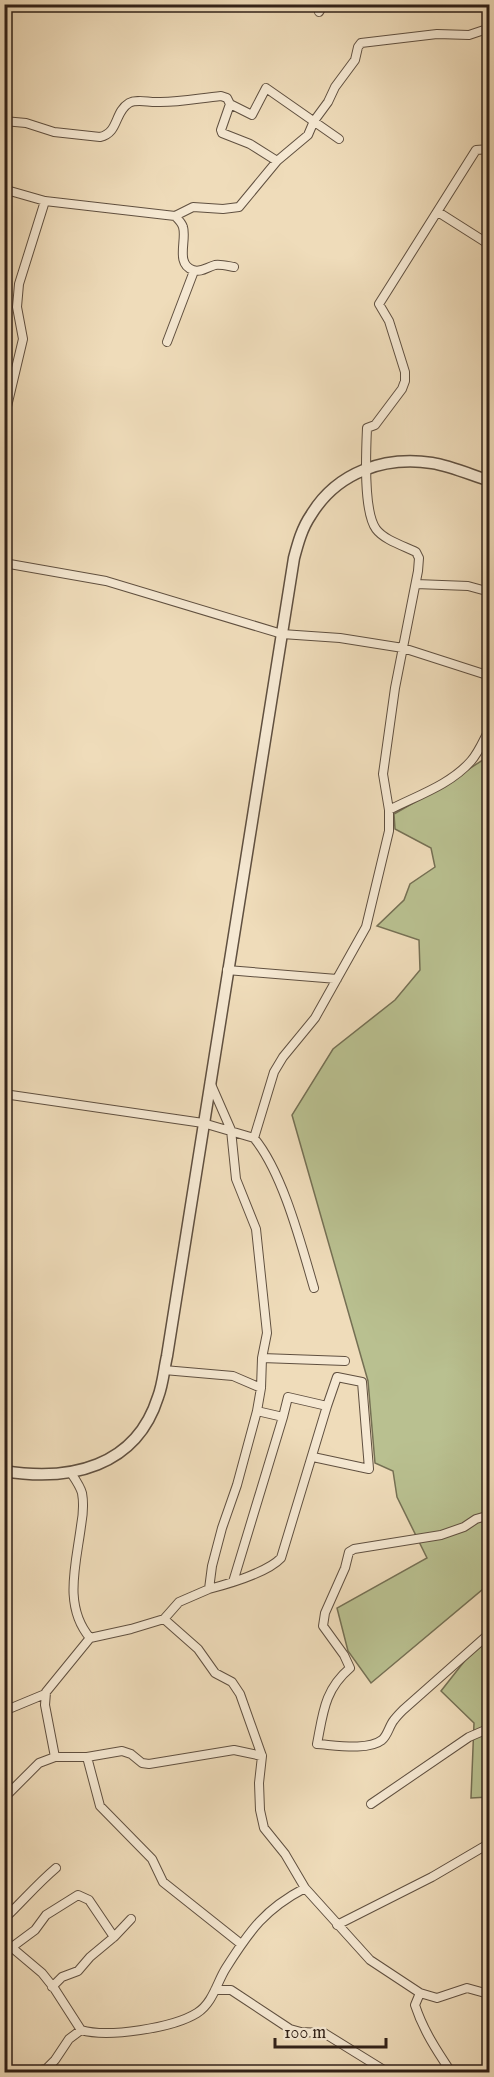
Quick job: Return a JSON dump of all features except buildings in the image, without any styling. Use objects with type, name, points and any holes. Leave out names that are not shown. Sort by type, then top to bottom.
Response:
[{"type":"street","points":[[4,187],[10,191],[45,201],[175,216],[193,207],[223,209],[239,207],[277,161],[308,135],[335,87],[355,60],[361,44],[436,34],[469,35],[489,28]]},
{"type":"street","points":[[4,120],[26,123],[54,132],[100,137],[107,136],[111,132],[121,111],[129,103],[169,102],[221,96],[230,104],[252,115],[266,88],[339,140]]},
{"type":"street","points":[[230,104],[222,133],[250,144],[277,161]]},
{"type":"street","points":[[254,1138],[274,1072],[283,1057],[315,1018],[366,927],[389,831],[389,810],[382,774],[416,584],[418,558],[416,552],[381,534],[375,528],[370,513],[366,468],[367,428],[375,425],[381,418],[402,389],[405,381],[405,372],[389,321],[379,304],[476,150],[489,149]]},
{"type":"street","points":[[4,419],[23,339],[17,307],[19,284],[45,201]]},
{"type":"street","points":[[438,212],[489,245]]},
{"type":"street","points":[[175,216],[182,224],[183,258],[186,266],[194,271],[205,270],[216,264],[234,267]]},
{"type":"street","points":[[167,342],[194,271]]},
{"type":"street","points":[[4,1471],[24,1474],[71,1473],[103,1463],[134,1440],[158,1398],[294,558],[309,516],[331,490],[366,468],[388,462],[433,463],[489,481]]},
{"type":"street","points":[[4,563],[114,584],[282,634],[340,638],[403,648],[489,676]]},
{"type":"street","points":[[416,584],[468,586],[489,592]]},
{"type":"street","points":[[389,810],[443,784],[458,773],[471,762],[489,728]]},
{"type":"street","points":[[227,970],[337,979]]},
{"type":"street","points":[[209,1589],[212,1566],[222,1528],[237,1485],[257,1411],[267,1333],[256,1229],[236,1179],[231,1130],[210,1081]]},
{"type":"street","points":[[4,1094],[203,1123],[254,1138],[265,1152],[287,1206],[314,1288]]},
{"type":"street","points":[[262,1358],[345,1360]]},
{"type":"street","points":[[164,1370],[233,1376],[261,1388]]},
{"type":"street","points":[[4,1711],[45,1694],[90,1638],[164,1619],[179,1602],[233,1582],[280,1558],[337,1377],[362,1382],[369,1469],[313,1457]]},
{"type":"street","points":[[233,1582],[288,1396],[327,1406]]},
{"type":"street","points":[[257,1411],[283,1417]]},
{"type":"street","points":[[71,1473],[82,1491],[84,1508],[73,1587],[75,1611],[80,1626],[90,1638]]},
{"type":"street","points":[[489,1515],[441,1535],[354,1549],[349,1552],[345,1568],[325,1613],[323,1626],[344,1655],[350,1668],[342,1675],[324,1703],[317,1744],[348,1747],[380,1742],[403,1710],[435,1684],[489,1633]]},
{"type":"street","points":[[164,1619],[198,1649],[215,1673],[232,1682],[240,1694],[262,1756],[259,1783],[260,1810],[264,1828],[285,1854],[305,1888],[337,1925],[370,1960],[420,1994],[437,1998],[467,1988],[489,1992]]},
{"type":"street","points":[[45,1694],[55,1757]]},
{"type":"street","points":[[371,1804],[469,1737],[489,1728]]},
{"type":"street","points":[[4,1798],[39,1763],[55,1757],[87,1757],[122,1751],[131,1754],[142,1763],[149,1764],[234,1750],[262,1756]]},
{"type":"street","points":[[87,1757],[100,1806],[152,1858],[163,1882],[241,1944]]},
{"type":"street","points":[[337,1925],[432,1877],[489,1843]]},
{"type":"street","points":[[4,1919],[27,1897],[32,1889],[56,1868]]},
{"type":"street","points":[[32,2073],[46,2069],[69,2039],[81,2030],[100,2033],[152,2028],[197,2013],[211,1999],[241,1944],[266,1915],[286,1898],[305,1888]]},
{"type":"street","points":[[81,2030],[42,1973],[7,1948],[35,1930],[46,1915],[78,1895],[89,1900],[114,1937]]},
{"type":"street","points":[[52,1987],[62,1977],[78,1971],[131,1919]]},
{"type":"street","points":[[215,1990],[231,1990],[290,2029],[301,2032],[324,2032],[387,2073]]},
{"type":"street","points":[[420,1994],[415,2005],[419,2019],[451,2073]]},
{"type":"green space","points":[[489,756],[489,1594],[482,1590],[371,1683],[348,1651],[337,1608],[427,1558],[397,1497],[393,1471],[375,1463],[368,1381],[292,1115],[333,1049],[395,1000],[420,970],[419,940],[377,926],[404,900],[410,884],[435,867],[431,848],[395,829],[394,814]]},
{"type":"green space","points":[[489,1630],[489,1797],[471,1798],[474,1723],[441,1691]]}]
